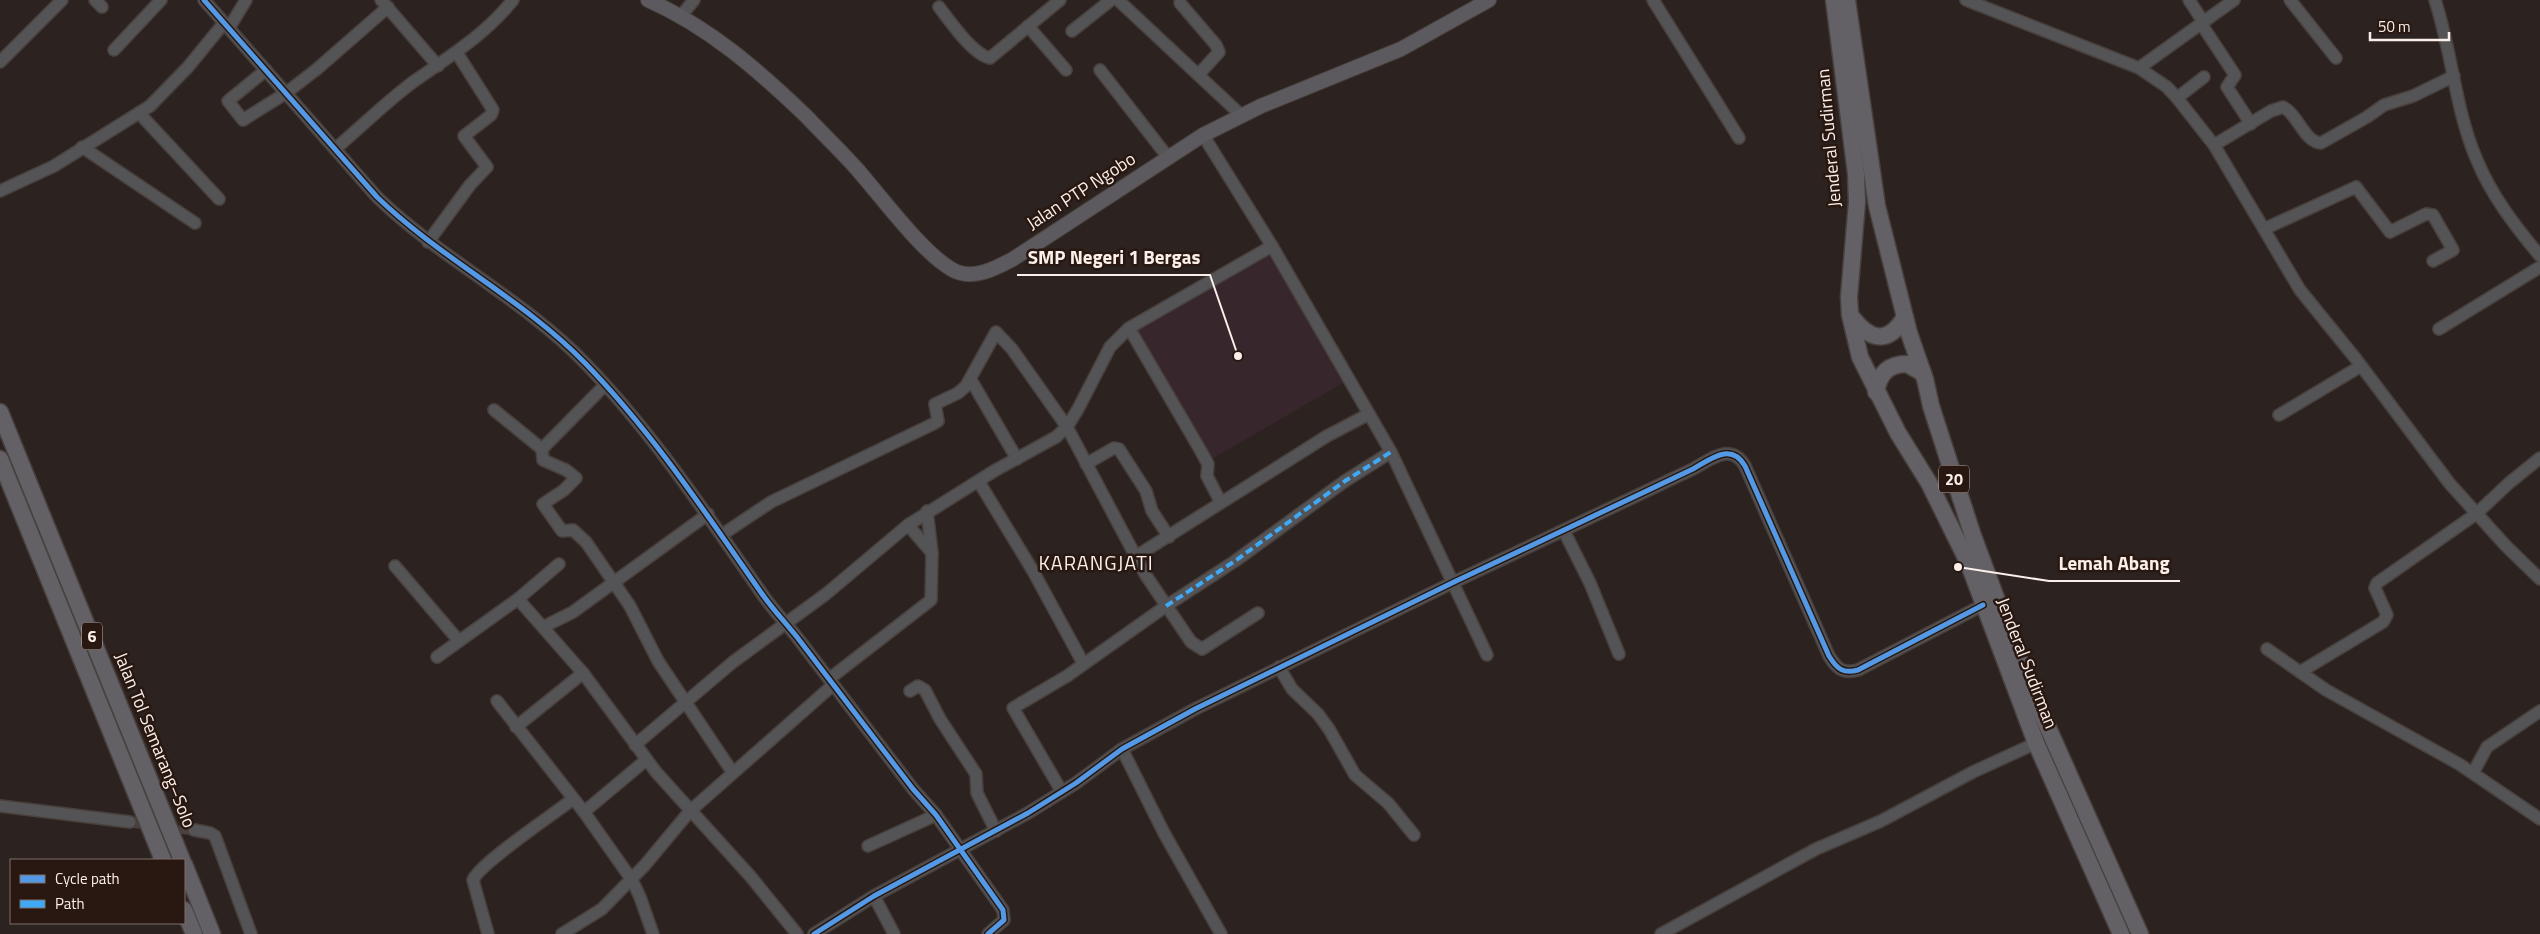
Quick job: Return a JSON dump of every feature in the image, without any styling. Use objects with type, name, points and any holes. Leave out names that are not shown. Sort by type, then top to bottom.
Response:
[{"type":"highway","name":"Jenderal Sudirman","points":[[1834,0],[1857,202],[1849,277],[1850,315],[1860,357],[1898,433],[1929,483],[1968,562],[1982,605],[2036,743],[2122,934]]},
{"type":"highway","name":"Jenderal Sudirman","points":[[1847,0],[1876,206],[1904,316],[1923,374],[1931,406],[1972,533],[2025,676],[2140,934]]},
{"type":"highway","points":[[1850,315],[1868,333],[1883,337],[1892,334],[1898,328],[1904,316]]},
{"type":"highway","points":[[1876,392],[1881,375],[1889,368],[1907,364],[1923,374]]},
{"type":"highway","name":"Jalan Tol Semarang–Solo","points":[[0,412],[182,859]]},
{"type":"highway","name":"6","points":[[0,459],[163,859]]},
{"type":"highway","points":[[185,866],[212,934]]},
{"type":"highway","points":[[185,912],[194,934]]},
{"type":"main road","name":"Jalan PTP Ngobo","points":[[648,0],[681,16],[727,46],[775,85],[837,146],[925,246],[945,265],[961,273],[985,272],[1014,258],[1168,156],[1241,115],[1401,49],[1472,4],[1489,0]]},
{"type":"street","points":[[0,62],[62,0]]},
{"type":"street","points":[[114,50],[161,0]]},
{"type":"street","points":[[204,0],[376,197],[428,242],[544,326],[572,350],[640,424],[723,534],[761,592],[961,848],[1005,915],[1004,920],[988,934]]},
{"type":"street","points":[[0,191],[54,166],[166,92],[227,26],[246,0]]},
{"type":"street","points":[[335,150],[384,105],[457,53],[497,21],[513,0]]},
{"type":"street","points":[[681,16],[694,0]]},
{"type":"street","points":[[939,7],[983,57],[990,58],[1060,0]]},
{"type":"street","points":[[1072,31],[1111,0]]},
{"type":"street","points":[[1118,0],[1241,115]]},
{"type":"street","points":[[1653,0],[1739,138]]},
{"type":"street","points":[[1966,0],[2139,68],[2167,87],[2178,98],[2214,145],[2300,290],[2476,514],[2540,579]]},
{"type":"street","points":[[2189,0],[2235,75],[2227,87],[2251,124]]},
{"type":"street","points":[[2139,68],[2234,0]]},
{"type":"street","points":[[2290,0],[2336,58]]},
{"type":"street","points":[[2435,0],[2443,23],[2468,137],[2483,173],[2502,206],[2540,256]]},
{"type":"street","points":[[1180,3],[1216,45],[1219,52],[1217,57],[1199,74]]},
{"type":"street","points":[[266,70],[228,101],[243,120],[286,93],[345,47],[384,4],[438,66]]},
{"type":"street","points":[[1028,26],[1066,70]]},
{"type":"street","points":[[428,242],[470,185],[487,167],[464,136],[490,115],[493,110],[457,53]]},
{"type":"street","points":[[1100,70],[1168,156]]},
{"type":"street","points":[[2214,145],[2271,111],[2282,107],[2293,114],[2314,142],[2321,143],[2367,117],[2384,104],[2413,96],[2454,76]]},
{"type":"street","points":[[2178,98],[2204,77]]},
{"type":"street","points":[[138,112],[218,199]]},
{"type":"street","points":[[1203,135],[1272,246],[1390,452],[1454,582],[1487,655]]},
{"type":"street","points":[[82,147],[195,223]]},
{"type":"street","points":[[2264,229],[2356,187],[2390,232],[2426,214],[2433,215],[2453,250],[2450,254],[2433,262]]},
{"type":"street","points":[[635,745],[733,662],[786,624],[927,511],[1056,438],[1067,427],[1110,347],[1129,328],[1272,246]]},
{"type":"street","points":[[2439,329],[2540,267]]},
{"type":"street","points":[[1129,328],[1208,464],[1207,476],[1220,501]]},
{"type":"street","points":[[723,534],[771,502],[938,421],[935,404],[958,393],[971,380],[996,332],[1012,349],[1067,427],[1135,557],[1186,636],[1197,647],[1202,649],[1258,613]]},
{"type":"street","points":[[2280,415],[2361,366]]},
{"type":"street","points":[[971,380],[1017,459]]},
{"type":"street","points":[[542,449],[606,385]]},
{"type":"street","points":[[494,410],[542,449],[543,460],[566,470],[576,478],[564,490],[543,504],[547,512],[562,532],[573,530],[578,533],[613,582],[630,606],[658,661],[732,773]]},
{"type":"street","points":[[1135,557],[1169,537],[1220,501],[1327,436],[1369,414]]},
{"type":"street","points":[[1086,464],[1114,448],[1118,449],[1146,491],[1152,511],[1169,537]]},
{"type":"street","points":[[1062,792],[1013,708],[1067,676],[1166,606],[1235,561],[1345,481],[1390,452]]},
{"type":"street","points":[[814,934],[874,896],[996,831],[1062,792],[1122,749],[1195,709],[1722,453],[1728,452],[1741,460],[1745,466],[1830,656],[1839,669],[1844,672],[1858,670],[1982,605]]},
{"type":"street","points":[[2300,672],[2383,622],[2386,615],[2375,588],[2377,583],[2476,514],[2508,483],[2540,458]]},
{"type":"street","points":[[979,482],[1033,571],[1083,663]]},
{"type":"street","points":[[562,934],[602,909],[632,880],[690,811],[831,682],[931,600],[932,553],[927,511]]},
{"type":"street","points":[[543,627],[573,612],[708,514]]},
{"type":"street","points":[[908,525],[932,553]]},
{"type":"street","points":[[1564,531],[1590,583],[1619,654]]},
{"type":"street","points":[[437,657],[518,600],[559,564]]},
{"type":"street","points":[[395,566],[459,641]]},
{"type":"street","points":[[518,600],[583,673],[646,760],[756,884],[797,934]]},
{"type":"street","points":[[2267,649],[2326,690],[2417,739],[2540,819]]},
{"type":"street","points":[[1279,667],[1292,689],[1318,714],[1329,729],[1355,775],[1388,803],[1414,835]]},
{"type":"street","points":[[516,727],[583,673]]},
{"type":"street","points":[[910,691],[918,686],[925,690],[976,774],[977,793],[996,831]]},
{"type":"street","points":[[496,701],[584,812],[632,880],[653,934]]},
{"type":"street","points":[[2472,773],[2487,747],[2540,711]]},
{"type":"street","points":[[1661,934],[1816,849],[1881,821],[1972,772],[2036,743]]},
{"type":"street","points":[[1122,749],[1164,833],[1221,934]]},
{"type":"street","points":[[584,812],[646,760]]},
{"type":"street","points":[[488,934],[473,880],[476,874],[484,864],[573,799]]},
{"type":"street","points":[[0,806],[130,822]]},
{"type":"street","points":[[868,846],[936,814]]},
{"type":"street","points":[[194,830],[210,833],[215,836],[252,934]]},
{"type":"street","points":[[874,896],[894,934]]},
{"type":"shaded area","points":[[1268,252],[1343,383],[1210,460],[1132,330]]},
{"type":"tunnel","points":[[130,822],[194,830]]},
{"type":"marked path","points":[[1166,606],[1235,561],[1345,481],[1391,452]]},
{"type":"cycle path","points":[[204,0],[377,197],[428,240],[509,299],[561,340],[610,389],[677,473],[769,604],[800,641],[913,789],[936,815],[1003,910],[1004,920],[988,934]]},
{"type":"cycle path","points":[[814,934],[874,896],[1028,813],[1076,783],[1122,749],[1195,709],[1454,582],[1720,455],[1734,455],[1745,466],[1829,656],[1844,671],[1858,670],[1983,605]]},
{"type":"place","name":"SMP Negeri 1 Bergas","points":[[1238,356]]},
{"type":"place","name":"Lemah Abang","points":[[1958,567]]},
{"type":"district","name":"KARANGJATI","points":[[1096,563]]}]
